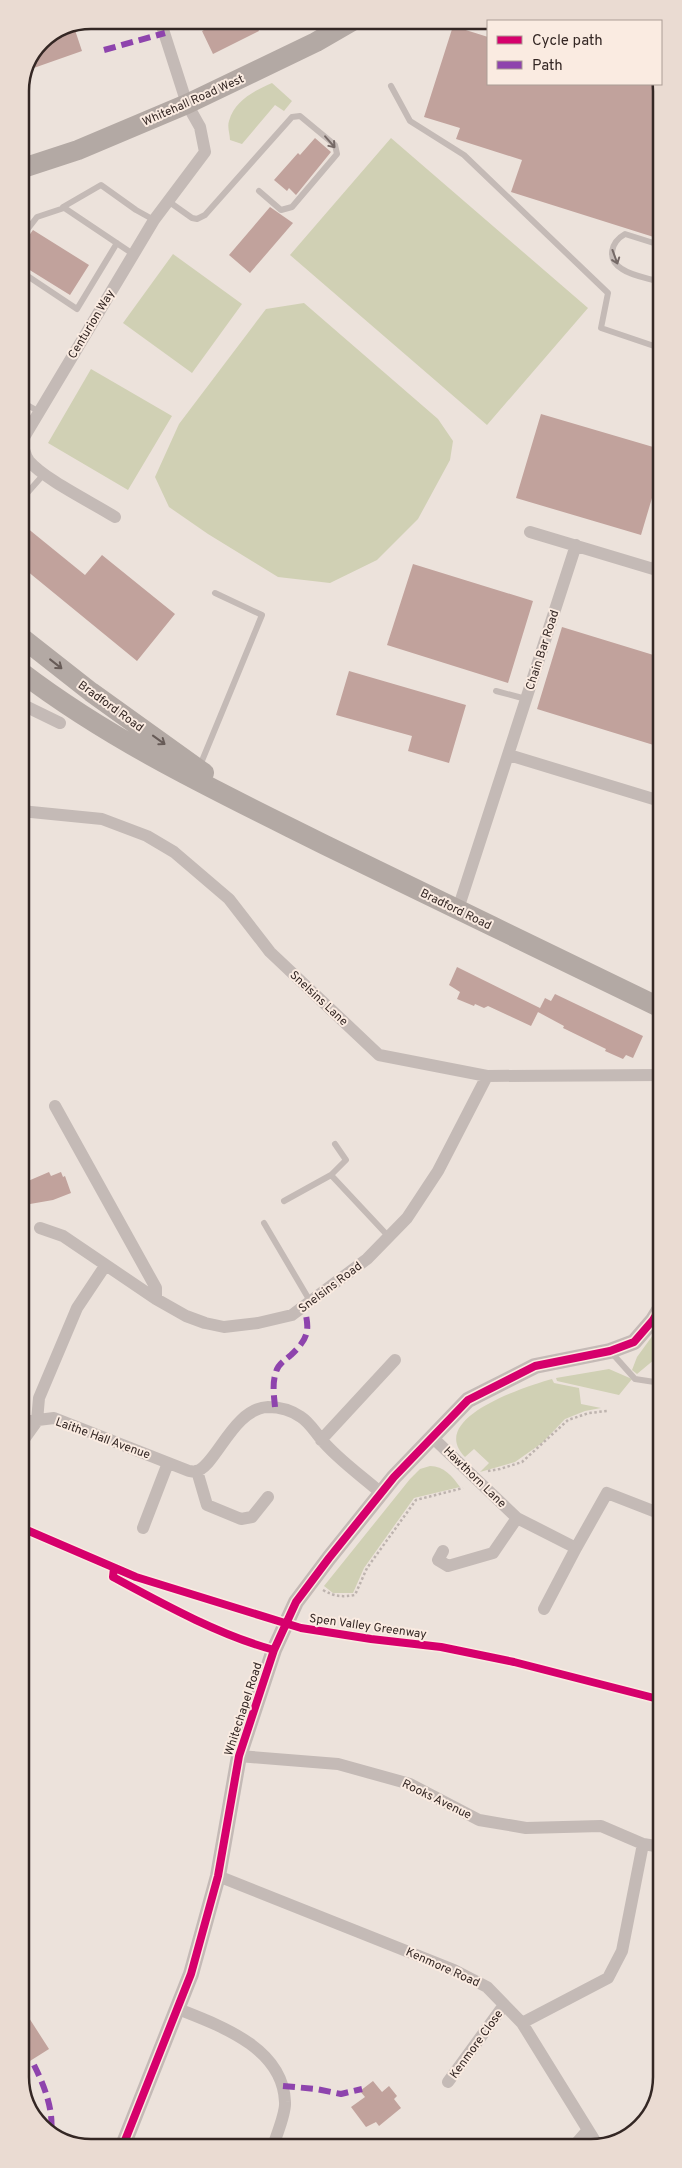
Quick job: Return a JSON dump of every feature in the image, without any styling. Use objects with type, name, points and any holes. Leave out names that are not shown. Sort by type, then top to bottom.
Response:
[{"type":"main road","name":"Whitehall Road West","points":[[29,166],[78,150],[187,104],[316,42],[338,29]]},
{"type":"main road","name":"Bradford Road","points":[[29,643],[91,692],[252,808]]},
{"type":"main road","name":"Bradford Road","points":[[29,678],[88,719],[177,770],[653,1004]]},
{"type":"street","name":"Centurion Way","points":[[29,429],[38,411],[154,220],[205,152],[200,127],[187,104],[163,29]]},
{"type":"street","name":"Centurion Way","points":[[29,461],[44,474],[114,516]]},
{"type":"street","points":[[530,532],[653,569]]},
{"type":"street","name":"Chain Bar Road","points":[[458,909],[576,545]]},
{"type":"street","points":[[29,708],[60,723]]},
{"type":"street","points":[[509,754],[653,799]]},
{"type":"street","name":"Snelsins Lane","points":[[29,812],[102,819],[147,836],[174,852],[229,899],[270,952],[380,1055],[487,1076],[653,1076]]},
{"type":"street","name":"Snelsins Road","points":[[40,1228],[63,1236],[156,1299],[186,1316],[205,1323],[224,1327],[258,1323],[292,1314],[311,1302],[367,1259],[407,1218],[438,1171],[487,1076]]},
{"type":"street","points":[[55,1106],[156,1288],[156,1299]]},
{"type":"street","name":"Laithe Hall Avenue","points":[[29,1432],[37,1421],[39,1398],[77,1308],[106,1266]]},
{"type":"street","name":"Whitechapel Road","points":[[126,2139],[191,1974],[218,1876],[239,1756],[274,1650],[296,1602],[381,1493],[468,1400],[535,1366],[610,1351],[634,1342],[653,1320]]},
{"type":"street","points":[[321,1440],[395,1360]]},
{"type":"street","points":[[268,1498],[252,1517],[241,1519],[207,1505],[197,1471],[204,1467],[228,1434],[249,1413],[266,1407],[283,1408],[301,1416],[313,1426],[321,1440],[381,1493]]},
{"type":"street","name":"Laithe Hall Avenue","points":[[29,1422],[54,1418],[189,1471],[197,1471]]},
{"type":"street","name":"Hawthorn Lane","points":[[432,1437],[517,1518],[576,1548]]},
{"type":"street","points":[[143,1528],[168,1463]]},
{"type":"street","points":[[544,1609],[607,1493],[653,1511]]},
{"type":"street","name":"Hawthorn Lane","points":[[443,1551],[438,1560],[448,1566],[493,1553],[517,1518]]},
{"type":"street","name":"Rooks Avenue","points":[[239,1756],[338,1764],[410,1784],[480,1820],[526,1828],[601,1826],[644,1844],[653,1846]]},
{"type":"street","points":[[522,2023],[608,1978],[622,1951],[644,1844]]},
{"type":"street","name":"Kenmore Road","points":[[218,1876],[454,1970],[487,1987],[522,2023],[594,2139]]},
{"type":"street","name":"Kenmore Close","points":[[448,2082],[504,2005]]},
{"type":"street","points":[[178,2009],[222,2026],[244,2040],[258,2050],[281,2077],[286,2104],[275,2139]]},
{"type":"street","points":[[580,2139],[588,2130]]},
{"type":"lane","points":[[391,86],[410,121],[464,155],[608,293],[601,328],[653,346]]},
{"type":"lane","points":[[168,201],[192,218],[197,219],[205,215],[292,117],[300,116],[335,145],[337,154],[292,207],[281,210],[259,192]]},
{"type":"lane","points":[[29,228],[38,217],[64,208],[102,185],[136,210],[154,220]]},
{"type":"lane","points":[[64,208],[133,254]]},
{"type":"lane","points":[[653,242],[625,234],[614,242],[612,249],[616,263],[621,269],[653,280]]},
{"type":"lane","points":[[29,277],[78,309],[117,243]]},
{"type":"lane","points":[[29,406],[38,411]]},
{"type":"lane","points":[[29,491],[44,474]]},
{"type":"lane","points":[[198,769],[262,615],[215,593]]},
{"type":"lane","points":[[496,692],[526,699]]},
{"type":"lane","points":[[284,1201],[331,1175],[346,1160],[335,1144]]},
{"type":"lane","points":[[331,1175],[389,1237]]},
{"type":"lane","points":[[264,1223],[311,1302]]},
{"type":"lane","points":[[610,1351],[635,1379],[653,1382]]},
{"type":"path","points":[[481,1476],[488,1470],[500,1469],[522,1462],[536,1452],[568,1420],[589,1413],[606,1411]]},
{"type":"path","points":[[320,1588],[333,1596],[356,1595],[367,1568],[416,1500],[462,1488]]},
{"type":"green space","points":[[272,83],[292,101],[284,111],[275,105],[242,144],[230,140],[228,123],[236,107],[252,93]]},
{"type":"green space","points":[[391,138],[588,308],[487,425],[290,255]]},
{"type":"green space","points":[[173,254],[242,304],[192,373],[123,323]]},
{"type":"green space","points":[[304,303],[438,419],[453,441],[450,460],[418,519],[377,560],[330,583],[278,577],[208,534],[169,507],[155,477],[179,424],[266,309]]},
{"type":"green space","points":[[91,369],[172,416],[128,490],[48,443]]},
{"type":"green space","points":[[653,1335],[653,1361],[637,1374],[632,1370],[637,1357]]},
{"type":"green space","points":[[609,1369],[632,1379],[619,1395],[557,1381],[556,1378]]},
{"type":"green space","points":[[552,1379],[554,1383],[579,1388],[581,1404],[601,1408],[585,1411],[565,1419],[542,1443],[515,1462],[480,1472],[489,1463],[474,1449],[465,1457],[457,1443],[459,1429],[469,1417],[484,1406],[503,1396]]},
{"type":"green space","points":[[430,1466],[444,1470],[460,1487],[414,1498],[364,1568],[353,1593],[333,1593],[324,1586],[410,1479],[420,1469]]},
{"type":"building","points":[[206,29],[258,29],[259,31],[213,54],[202,31]]},
{"type":"building","points":[[452,29],[463,29],[487,37],[487,85],[653,85],[653,237],[511,192],[522,160],[456,139],[460,128],[424,117]]},
{"type":"building","points":[[75,31],[82,51],[34,68],[47,47],[67,34]]},
{"type":"building","points":[[315,138],[331,152],[296,195],[289,188],[287,191],[274,180],[298,153],[300,155]]},
{"type":"building","points":[[270,207],[293,223],[250,273],[229,255]]},
{"type":"building","points":[[33,230],[89,265],[70,295],[29,270],[29,236]]},
{"type":"building","points":[[541,414],[653,447],[653,495],[641,535],[516,498]]},
{"type":"building","points":[[29,530],[85,575],[102,555],[175,614],[137,661],[29,573]]},
{"type":"building","points":[[413,564],[533,601],[508,683],[387,645]]},
{"type":"building","points":[[562,627],[653,655],[653,745],[537,709]]},
{"type":"building","points":[[349,671],[466,705],[449,763],[408,751],[412,736],[336,715]]},
{"type":"building","points":[[457,967],[540,1008],[531,1026],[488,1006],[484,1008],[475,1004],[474,1006],[457,999],[460,992],[449,985]]},
{"type":"building","points":[[555,994],[643,1036],[633,1058],[626,1055],[623,1059],[605,1051],[606,1049],[563,1028],[564,1026],[538,1012],[545,998],[551,1001]]},
{"type":"building","points":[[49,1172],[51,1176],[61,1172],[63,1177],[65,1176],[71,1193],[53,1200],[30,1204],[29,1181]]},
{"type":"building","points":[[29,2018],[49,2049],[29,2062]]},
{"type":"building","points":[[373,2081],[382,2092],[389,2086],[397,2096],[394,2099],[401,2108],[379,2126],[376,2122],[366,2127],[351,2107],[365,2097],[360,2091]]},
{"type":"marked path","points":[[104,50],[165,33]]},
{"type":"marked path","points":[[275,1407],[274,1385],[277,1369],[305,1338],[307,1322],[304,1307]]},
{"type":"marked path","points":[[34,2065],[45,2089],[50,2107],[52,2125]]},
{"type":"marked path","points":[[283,2086],[316,2089],[341,2094],[362,2089]]},
{"type":"cycle path","points":[[126,2139],[191,1974],[218,1876],[239,1756],[274,1650],[296,1602],[394,1477],[468,1400],[535,1366],[610,1351],[634,1342],[653,1320]]},
{"type":"cycle path","name":"Spen Valley Greenway","points":[[29,1531],[136,1577],[301,1628],[441,1647],[514,1662],[653,1698]]},
{"type":"cycle path","points":[[114,1568],[113,1577],[171,1608],[233,1636],[274,1650]]}]
